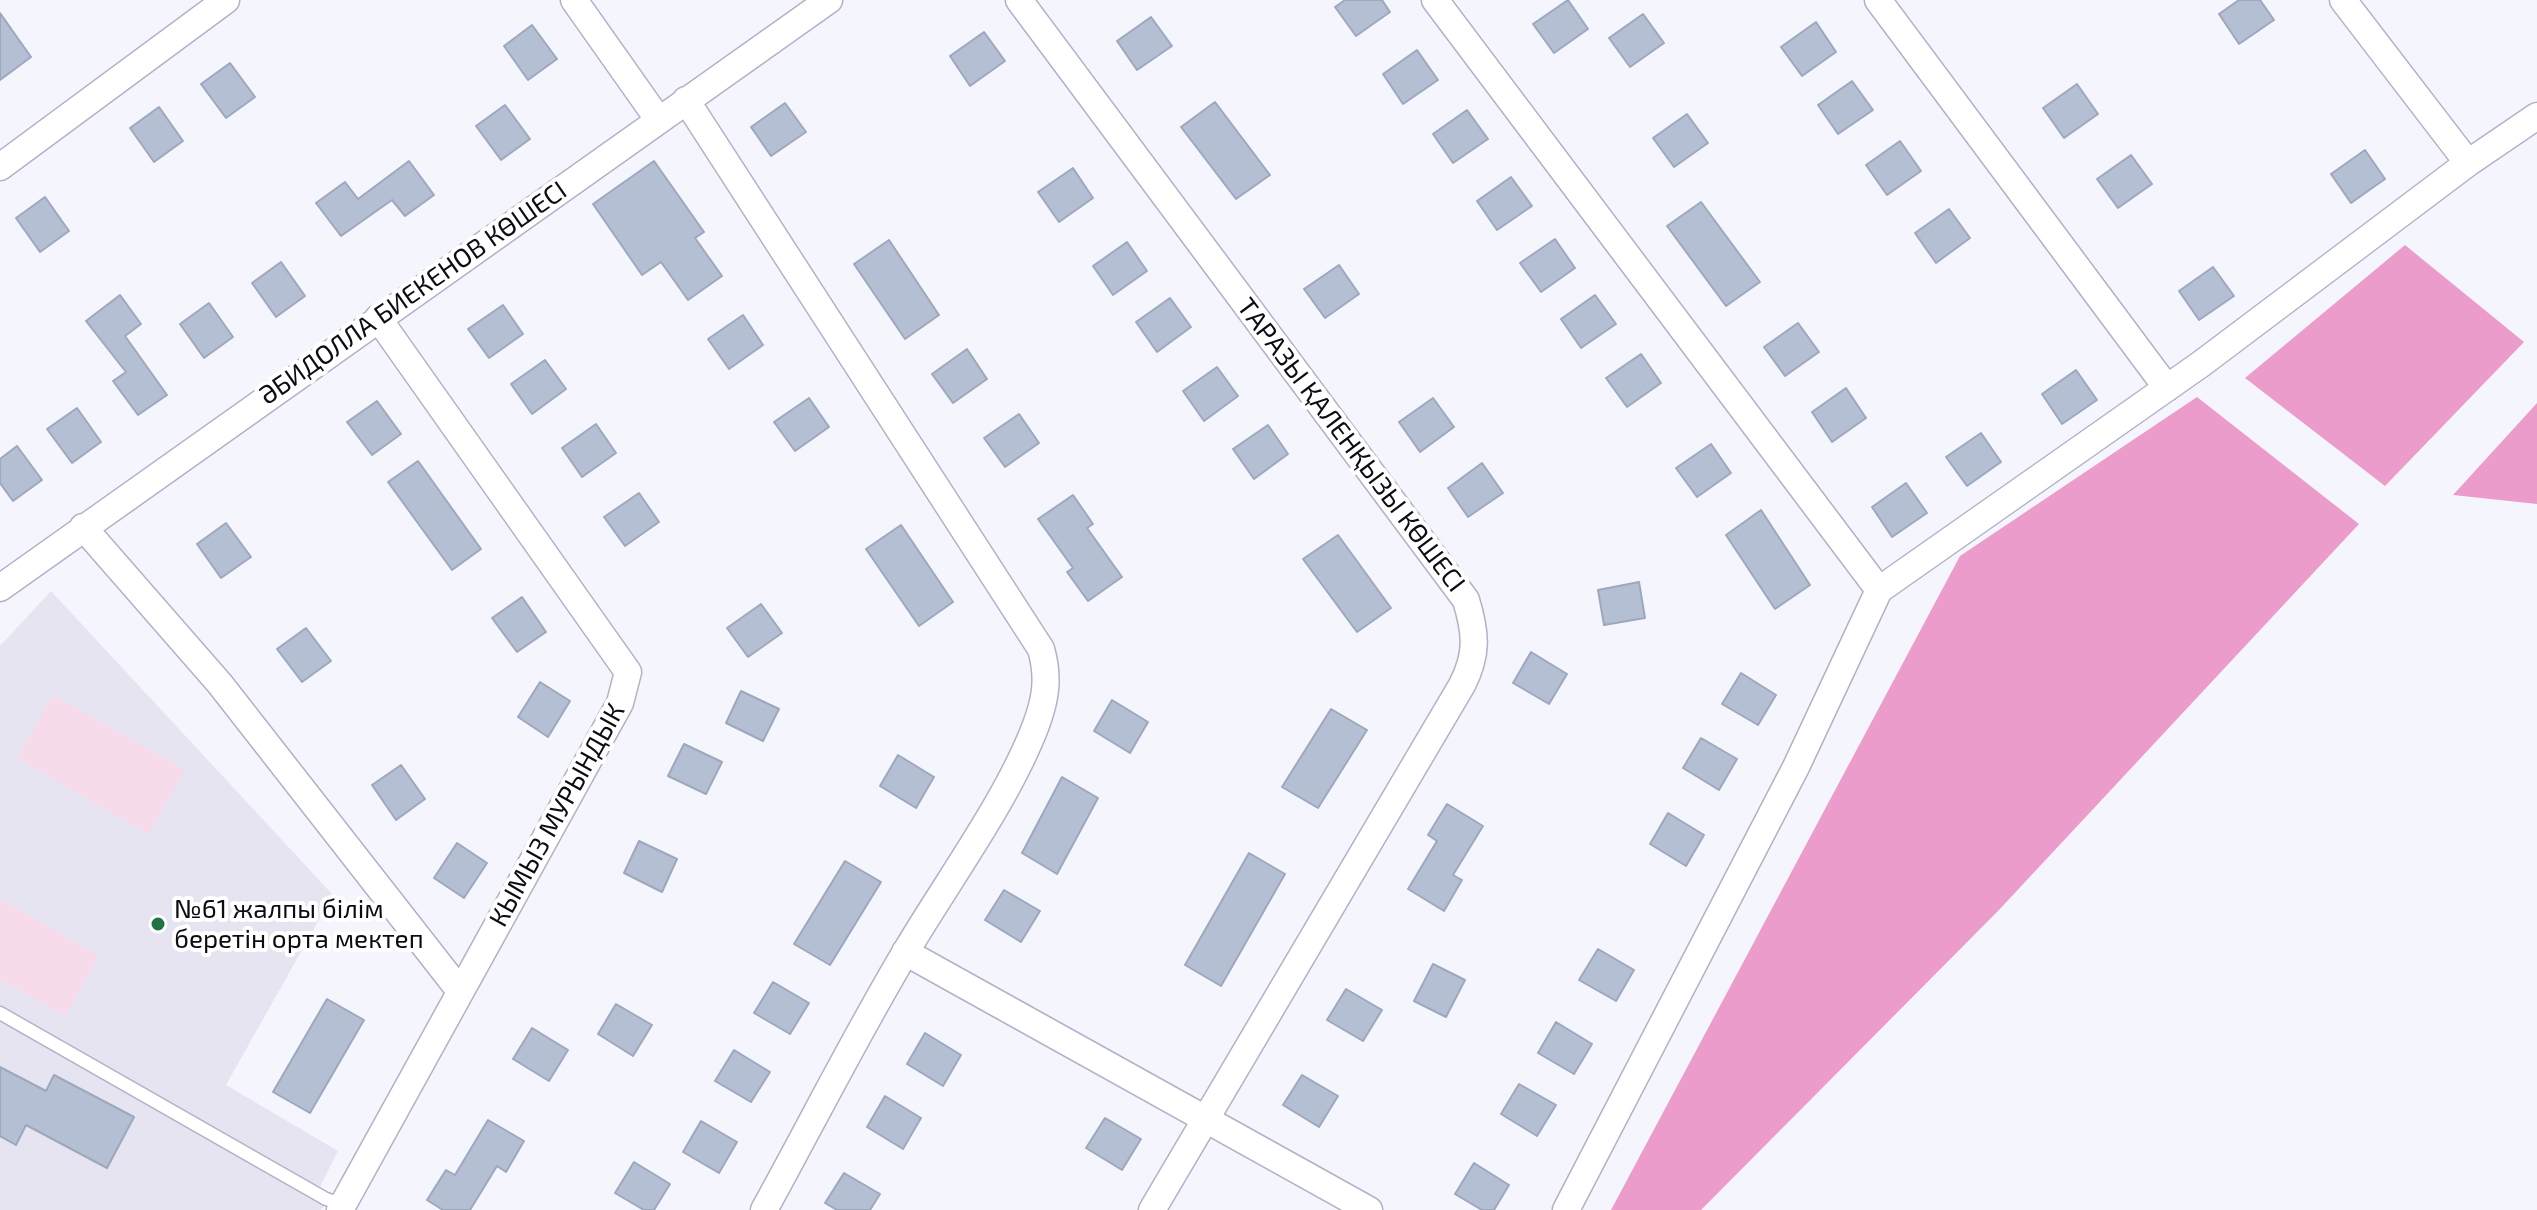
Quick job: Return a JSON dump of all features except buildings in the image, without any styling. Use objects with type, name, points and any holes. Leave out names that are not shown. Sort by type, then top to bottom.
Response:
[{"type":"street","points":[[0,167],[226,0]]},
{"type":"street","points":[[574,0],[658,119]]},
{"type":"street","name":"ӘБИДОЛЛА БИЕКЕНОВ КӨШЕСІ","points":[[1,587],[829,0]]},
{"type":"street","name":"ТАРАЗЫ ҚАЛЕНҚЫЗЫ КӨШЕСІ","points":[[1019,0],[1466,600],[1476,645],[1473,664],[1462,685],[1204,1117],[1152,1210]]},
{"type":"street","points":[[1435,0],[1879,590]]},
{"type":"street","points":[[1878,0],[2167,388]]},
{"type":"street","points":[[2343,0],[2468,163]]},
{"type":"street","points":[[686,100],[1041,649],[1048,673],[1035,728],[1002,792],[905,952],[764,1210]]},
{"type":"street","points":[[1566,1210],[1796,767],[1879,590],[2167,388],[2468,163],[2537,116]]},
{"type":"street","name":"КЫМЫЗ МУРЫНДЫК","points":[[346,1208],[460,991],[620,703],[628,672],[378,318]]},
{"type":"street","points":[[83,527],[220,684],[460,991]]},
{"type":"street","points":[[905,952],[1369,1210]]},
{"type":"lane","points":[[0,1013],[346,1208]]},
{"type":"shaded area","points":[[2405,245],[2524,342],[2385,486],[2245,378]]},
{"type":"shaded area","points":[[2197,397],[2359,524],[1998,911],[1701,1210],[1611,1210],[1960,556]]},
{"type":"shaded area","points":[[2537,403],[2537,504],[2453,495]]},
{"type":"shaded area","name":"№61 жалпы білім беретін орта мектеп","points":[[51,591],[333,895],[226,1085],[338,1151],[314,1199],[324,1206],[321,1210],[0,1210],[0,646]]},
{"type":"shaded area","points":[[53,695],[185,770],[148,834],[17,758]]},
{"type":"shaded area","points":[[0,899],[99,956],[65,1016],[0,979]]},
{"type":"place","name":"№61 жалпы білім беретін орта мектеп","points":[[158,924]]}]
